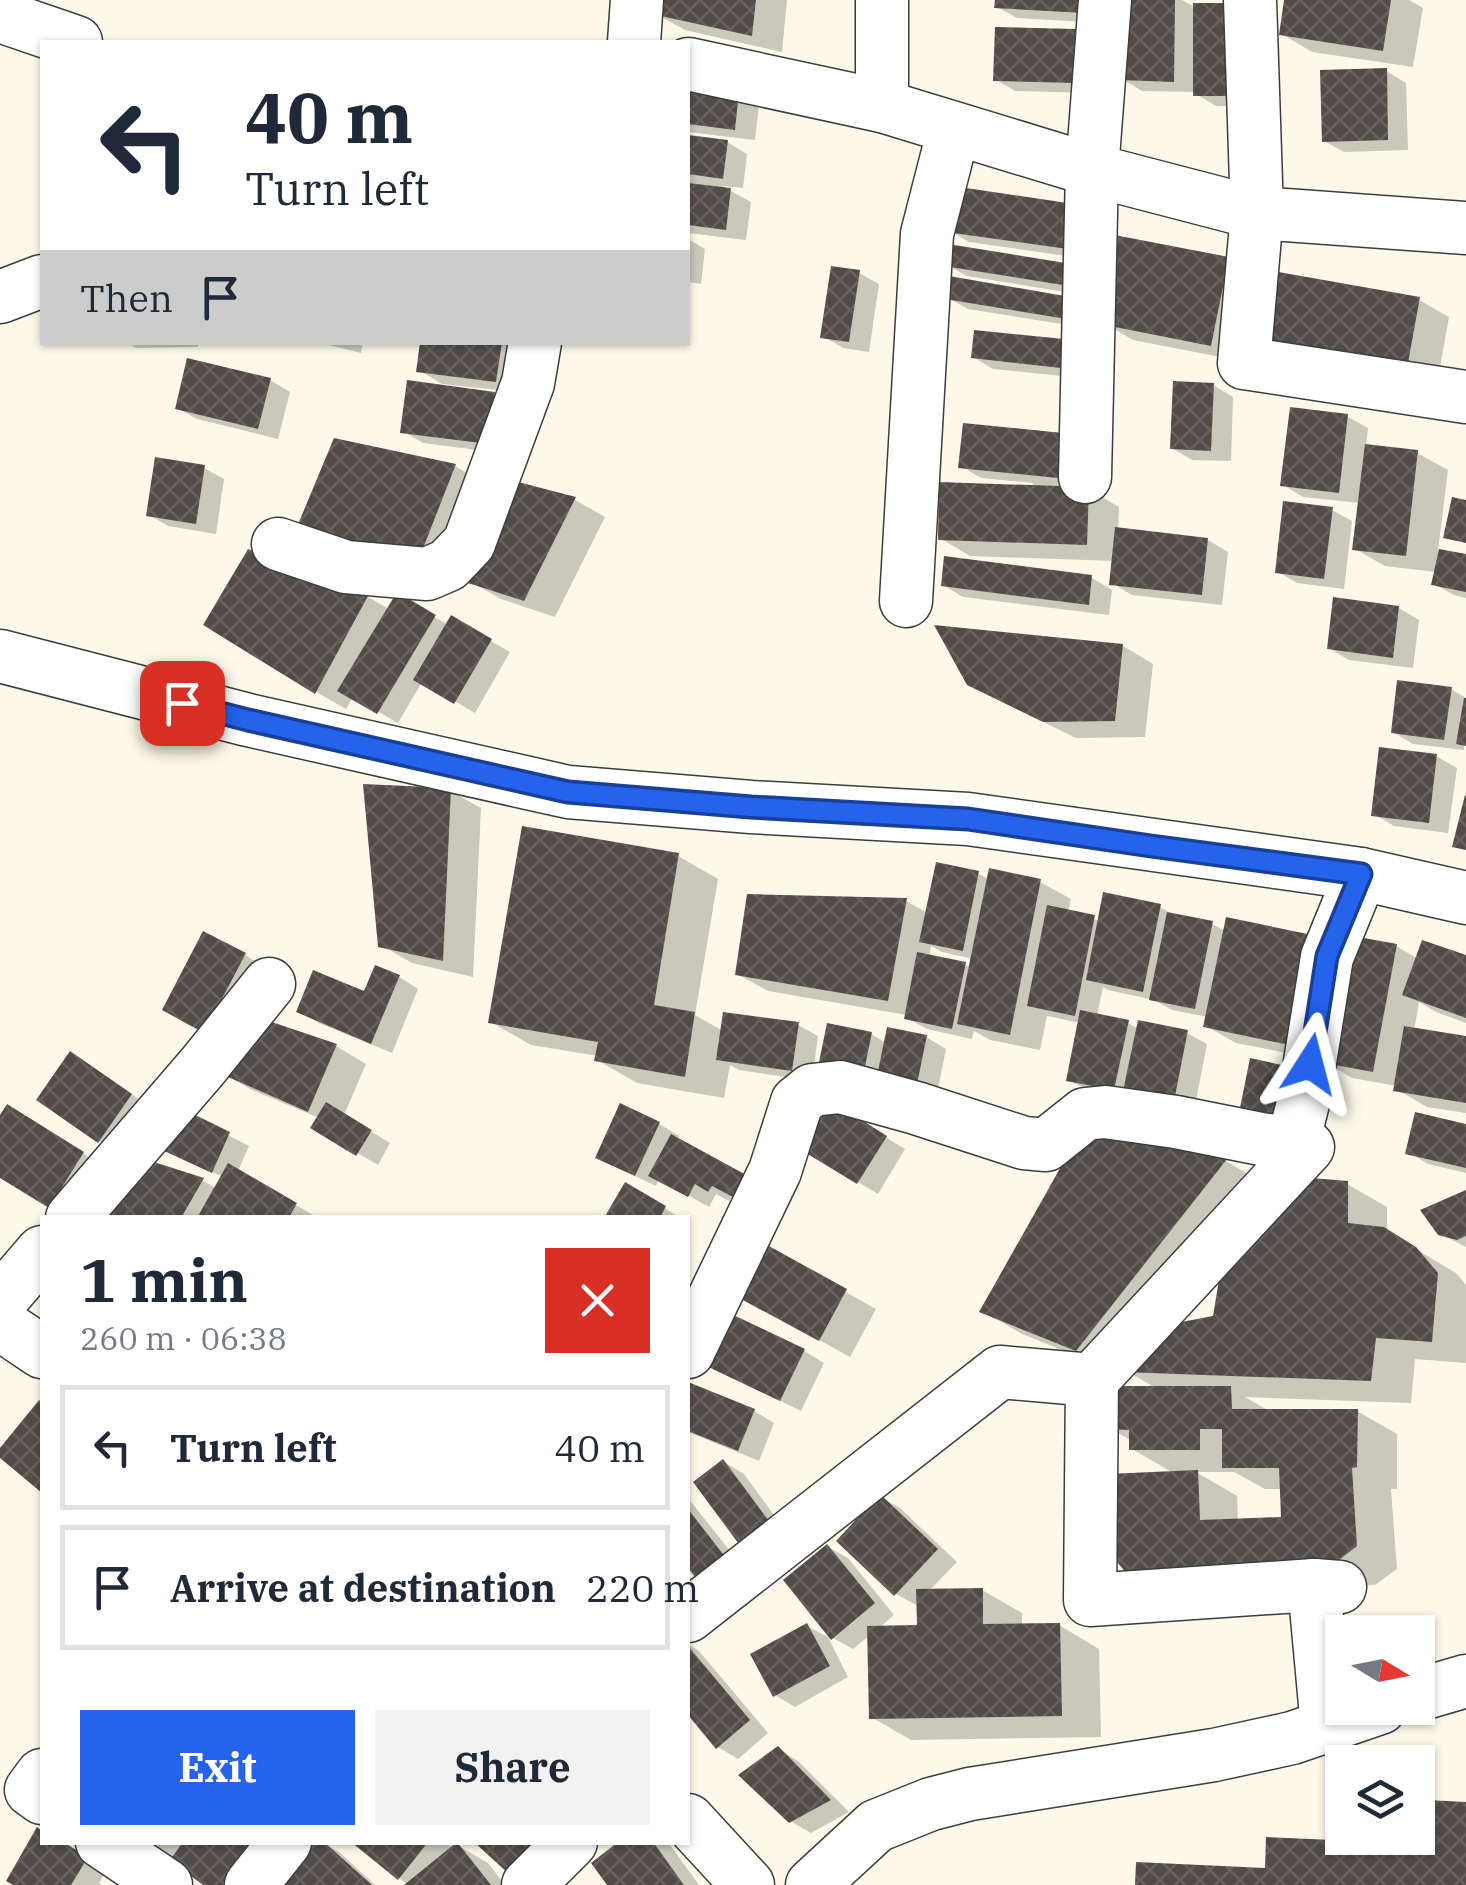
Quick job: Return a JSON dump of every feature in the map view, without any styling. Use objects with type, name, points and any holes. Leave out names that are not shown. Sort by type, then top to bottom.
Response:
[{"type":"street","points":[[6,0],[0,14],[71,40]]},
{"type":"street","points":[[634,40],[637,0]]},
{"type":"street","points":[[845,98],[882,0]]},
{"type":"street","points":[[1086,477],[1092,170],[1104,0]]},
{"type":"street","points":[[1250,0],[1257,214],[1244,363],[1466,397]]},
{"type":"street","points":[[690,64],[845,98],[1257,214],[1466,228]]},
{"type":"street","points":[[906,601],[927,234],[954,128]]},
{"type":"street","points":[[0,297],[40,282]]},
{"type":"street","points":[[278,544],[346,567],[427,574],[448,565],[469,543],[528,383],[534,345]]},
{"type":"street","points":[[0,656],[248,720],[568,792],[968,819],[1361,874],[1466,898]]},
{"type":"street","points":[[690,1348],[775,1171],[797,1102],[812,1090],[840,1087],[1035,1144],[1046,1145],[1085,1114],[1105,1112],[1294,1143],[1327,956],[1361,874]]},
{"type":"street","points":[[75,1215],[268,984]]},
{"type":"street","points":[[1308,1146],[1092,1380],[1090,1600],[1327,1586],[1328,1726]]},
{"type":"street","points":[[0,1301],[40,1254]]},
{"type":"street","points":[[0,1324],[40,1351]]},
{"type":"street","points":[[690,1614],[1000,1372],[1092,1380]]},
{"type":"street","points":[[1435,1689],[1466,1681]]},
{"type":"street","points":[[812,1885],[876,1826],[931,1804],[970,1794],[1214,1755],[1331,1725]]},
{"type":"street","points":[[40,1778],[31,1790],[40,1797]]},
{"type":"street","points":[[690,1822],[748,1885]]},
{"type":"street","points":[[106,1845],[166,1885]]},
{"type":"street","points":[[251,1885],[283,1845]]},
{"type":"street","points":[[528,1885],[568,1845]]},
{"type":"building","points":[[652,0],[756,0],[752,36],[652,14]]},
{"type":"building","points":[[995,0],[1084,0],[1084,13],[994,8]]},
{"type":"building","points":[[1121,0],[1175,0],[1174,82],[1119,80]]},
{"type":"building","points":[[1284,0],[1391,0],[1383,51],[1279,35]]},
{"type":"building","points":[[1193,3],[1245,3],[1245,96],[1193,96]]},
{"type":"building","points":[[995,27],[1076,29],[1075,83],[993,81]]},
{"type":"building","points":[[1387,68],[1388,140],[1322,142],[1320,70]]},
{"type":"building","points":[[690,85],[739,91],[735,130],[690,124]]},
{"type":"building","points":[[690,135],[728,140],[723,179],[690,174]]},
{"type":"building","points":[[690,183],[731,188],[726,230],[690,225]]},
{"type":"building","points":[[953,186],[1074,204],[1068,249],[946,232]]},
{"type":"building","points":[[1104,233],[1229,257],[1211,346],[1100,324]]},
{"type":"building","points":[[948,244],[1078,265],[1075,287],[944,266]]},
{"type":"building","points":[[831,266],[860,270],[849,342],[820,338]]},
{"type":"building","points":[[1261,269],[1420,297],[1406,374],[1248,346]]},
{"type":"building","points":[[949,276],[1076,298],[1073,320],[945,299]]},
{"type":"building","points":[[974,330],[1064,339],[1061,368],[971,358]]},
{"type":"building","points":[[420,345],[502,345],[496,382],[416,372]]},
{"type":"building","points":[[187,358],[271,378],[258,429],[175,409]]},
{"type":"building","points":[[407,380],[495,392],[489,444],[400,433]]},
{"type":"building","points":[[1173,381],[1214,383],[1211,451],[1170,449]]},
{"type":"building","points":[[1290,407],[1348,414],[1339,493],[1280,486]]},
{"type":"building","points":[[963,423],[1073,434],[1068,479],[958,468]]},
{"type":"building","points":[[334,438],[456,464],[420,556],[294,534]]},
{"type":"building","points":[[1365,444],[1418,450],[1406,556],[1352,550]]},
{"type":"building","points":[[155,457],[205,465],[196,524],[146,516]]},
{"type":"building","points":[[518,482],[576,497],[524,601],[468,583]]},
{"type":"building","points":[[939,482],[1089,487],[1087,545],[938,540]]},
{"type":"building","points":[[1452,497],[1466,500],[1466,543],[1443,538]]},
{"type":"building","points":[[1283,501],[1333,507],[1324,579],[1275,573]]},
{"type":"building","points":[[1115,527],[1208,538],[1202,595],[1109,585]]},
{"type":"building","points":[[248,549],[369,594],[315,694],[203,625]]},
{"type":"building","points":[[1439,549],[1466,554],[1466,592],[1431,585]]},
{"type":"building","points":[[944,556],[1092,575],[1089,605],[941,586]]},
{"type":"building","points":[[397,592],[436,615],[377,714],[337,691]]},
{"type":"building","points":[[1333,597],[1399,606],[1393,658],[1327,649]]},
{"type":"building","points":[[451,615],[492,639],[454,704],[413,680]]},
{"type":"building","points":[[934,625],[1123,644],[1115,721],[1043,722],[967,685]]},
{"type":"building","points":[[1397,680],[1452,687],[1444,740],[1391,733]]},
{"type":"building","points":[[1466,698],[1466,746],[1456,744]]},
{"type":"building","points":[[1379,747],[1437,754],[1429,823],[1371,816]]},
{"type":"building","points":[[363,784],[451,788],[443,961],[378,947]]},
{"type":"building","points":[[1466,796],[1466,850],[1452,847]]},
{"type":"building","points":[[522,826],[679,853],[654,1005],[695,1012],[685,1077],[594,1061],[598,1042],[488,1023]]},
{"type":"building","points":[[936,862],[979,871],[963,951],[919,942]]},
{"type":"building","points":[[989,868],[1041,879],[1010,1035],[957,1024]]},
{"type":"building","points":[[1103,892],[1161,904],[1143,992],[1086,980]]},
{"type":"building","points":[[747,894],[907,898],[888,1001],[735,975]]},
{"type":"building","points":[[1047,905],[1095,915],[1075,1016],[1027,1006]]},
{"type":"building","points":[[1167,912],[1213,921],[1195,1009],[1149,1000]]},
{"type":"building","points":[[1226,917],[1317,936],[1294,1046],[1203,1027]]},
{"type":"building","points":[[203,931],[246,953],[204,1033],[162,1010]]},
{"type":"building","points":[[1342,934],[1397,944],[1373,1072],[1319,1062]]},
{"type":"building","points":[[1422,940],[1466,955],[1466,1018],[1402,995]]},
{"type":"building","points":[[917,952],[966,962],[952,1029],[904,1019]]},
{"type":"building","points":[[375,965],[400,975],[371,1044],[296,1012],[313,970],[364,991]]},
{"type":"building","points":[[1080,1010],[1129,1020],[1114,1090],[1066,1081]]},
{"type":"building","points":[[723,1012],[799,1022],[792,1071],[716,1060]]},
{"type":"building","points":[[257,1017],[337,1044],[308,1112],[219,1073]]},
{"type":"building","points":[[1138,1020],[1188,1030],[1174,1101],[1123,1091]]},
{"type":"building","points":[[827,1023],[872,1032],[863,1076],[818,1067]]},
{"type":"building","points":[[1404,1026],[1466,1036],[1466,1103],[1393,1091]]},
{"type":"building","points":[[887,1027],[927,1035],[916,1089],[876,1081]]},
{"type":"building","points":[[70,1051],[132,1094],[98,1143],[36,1100]]},
{"type":"building","points":[[1250,1058],[1300,1069],[1288,1128],[1238,1118]]},
{"type":"building","points":[[823,1096],[887,1136],[857,1184],[793,1145]]},
{"type":"building","points":[[326,1102],[372,1130],[356,1156],[310,1128]]},
{"type":"building","points":[[620,1103],[660,1122],[635,1176],[595,1158]]},
{"type":"building","points":[[7,1104],[84,1152],[49,1208],[0,1178],[0,1115]]},
{"type":"building","points":[[189,1112],[230,1132],[212,1173],[149,1144]]},
{"type":"building","points":[[1415,1112],[1466,1124],[1466,1168],[1405,1154]]},
{"type":"building","points":[[1085,1124],[1227,1159],[1076,1351],[979,1312]]},
{"type":"building","points":[[671,1134],[748,1176],[735,1198],[712,1186],[708,1192],[695,1184],[688,1197],[648,1176]]},
{"type":"building","points":[[138,1157],[204,1178],[183,1215],[99,1215]]},
{"type":"building","points":[[228,1163],[297,1203],[291,1215],[199,1215]]},
{"type":"building","points":[[1299,1177],[1348,1181],[1348,1223],[1384,1227],[1416,1247],[1438,1273],[1432,1342],[1376,1338],[1371,1381],[1123,1372],[1150,1328],[1213,1316],[1224,1250]]},
{"type":"building","points":[[625,1182],[666,1206],[662,1215],[606,1215]]},
{"type":"building","points":[[1466,1190],[1466,1236],[1457,1240],[1438,1235],[1420,1210]]},
{"type":"building","points":[[756,1239],[847,1289],[819,1341],[728,1292]]},
{"type":"building","points":[[723,1310],[805,1349],[780,1401],[698,1362]]},
{"type":"building","points":[[690,1383],[755,1409],[738,1451],[690,1432]]},
{"type":"building","points":[[1106,1386],[1231,1386],[1232,1409],[1358,1409],[1357,1467],[1352,1468],[1357,1546],[1335,1563],[1128,1575],[1112,1556],[1107,1474],[1198,1470],[1200,1520],[1281,1517],[1279,1468],[1222,1468],[1222,1429],[1200,1429],[1200,1450],[1129,1450],[1129,1430],[1106,1429]]},
{"type":"building","points":[[39,1400],[40,1491],[0,1458],[0,1448]]},
{"type":"building","points":[[723,1459],[774,1528],[744,1551],[693,1482]]},
{"type":"building","points":[[880,1494],[938,1549],[894,1596],[836,1541]]},
{"type":"building","points":[[690,1512],[726,1558],[698,1581],[690,1571]]},
{"type":"building","points":[[827,1544],[875,1603],[831,1640],[783,1580]]},
{"type":"building","points":[[983,1588],[983,1624],[1060,1623],[1062,1716],[869,1719],[867,1626],[917,1625],[916,1589]]},
{"type":"building","points":[[807,1623],[830,1666],[773,1697],[750,1654]]},
{"type":"building","points":[[690,1648],[750,1720],[716,1749],[690,1717]]},
{"type":"building","points":[[778,1746],[831,1800],[789,1823],[738,1775]]},
{"type":"building","points":[[1435,1800],[1466,1802],[1466,1885],[1135,1885],[1136,1862],[1265,1868],[1266,1837],[1325,1840],[1325,1855],[1435,1855]]},
{"type":"building","points":[[37,1827],[40,1845],[68,1845],[88,1857],[71,1885],[13,1885],[6,1881]]},
{"type":"building","points":[[181,1845],[257,1845],[226,1885],[203,1885],[170,1860]]},
{"type":"building","points":[[311,1845],[327,1845],[372,1885],[277,1885]]},
{"type":"building","points":[[355,1845],[426,1845],[398,1880]]},
{"type":"building","points":[[453,1845],[459,1845],[491,1885],[404,1885]]},
{"type":"building","points":[[477,1845],[537,1845],[510,1875]]},
{"type":"building","points":[[614,1845],[655,1845],[684,1885],[607,1885],[591,1863]]},
{"type":"route","points":[[182,703],[568,792],[968,819],[1361,874],[1327,956],[1310,1064]]}]
